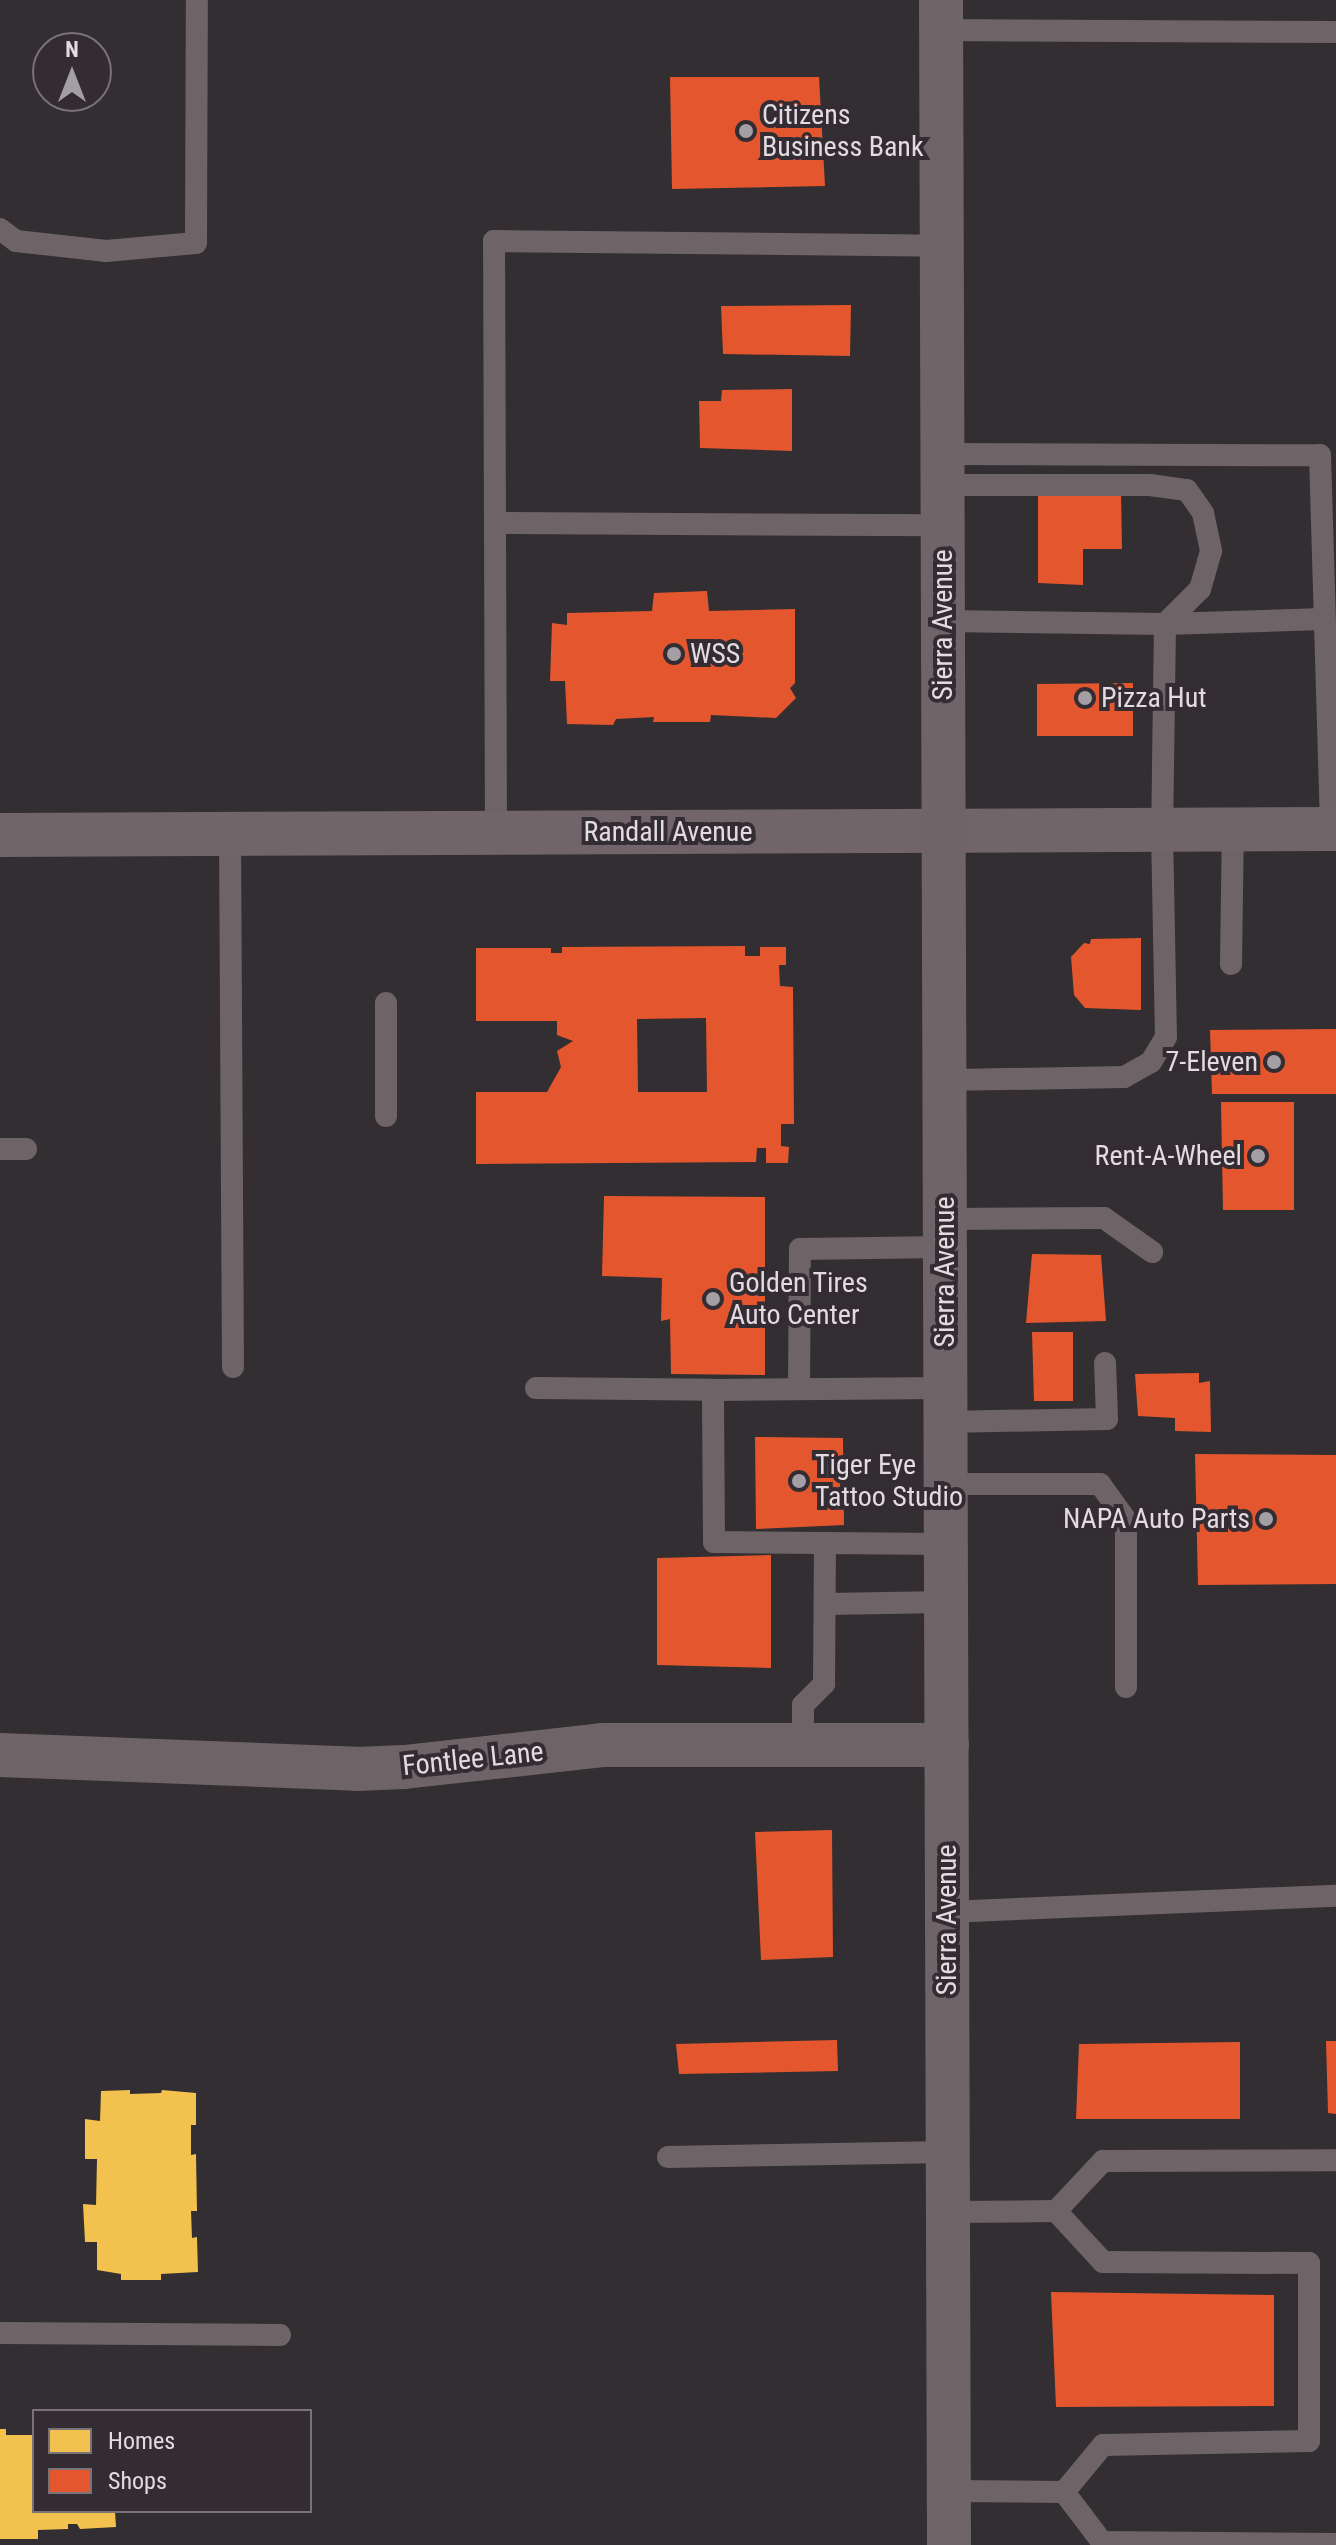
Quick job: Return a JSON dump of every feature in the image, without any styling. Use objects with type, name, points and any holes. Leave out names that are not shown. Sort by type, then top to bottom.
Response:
[{"type":"main road","name":"Sierra Avenue","points":[[941,15],[949,2545]]},
{"type":"street","name":"Randall Avenue","points":[[0,835],[1333,829]]},
{"type":"street","name":"Fontlee Lane","points":[[0,1755],[357,1769],[404,1767],[602,1745],[947,1745]]},
{"type":"lane","points":[[0,229],[16,241],[106,251],[196,243],[197,0]]},
{"type":"lane","points":[[941,15],[1336,32]]},
{"type":"lane","points":[[496,832],[494,241],[942,246]]},
{"type":"lane","points":[[495,523],[1320,455],[1322,619],[1333,829]]},
{"type":"lane","points":[[942,488],[1150,485],[1187,490],[1203,513],[1211,551],[1200,589],[1165,624],[1162,830],[1166,1037],[1151,1062],[1124,1077],[945,1080]]},
{"type":"lane","points":[[942,621],[1165,624],[1322,619]]},
{"type":"lane","points":[[1231,964],[1233,829]]},
{"type":"lane","points":[[230,834],[233,1367]]},
{"type":"lane","points":[[386,1003],[386,1116]]},
{"type":"lane","points":[[0,1149],[26,1149]]},
{"type":"lane","points":[[799,1389],[800,1249],[1104,1218],[1152,1252]]},
{"type":"lane","points":[[536,1388],[799,1389],[1107,1419],[1105,1363]]},
{"type":"lane","points":[[713,1390],[714,1542],[946,1544]]},
{"type":"lane","points":[[946,1484],[1100,1484],[1126,1520],[1126,1687]]},
{"type":"lane","points":[[803,1745],[803,1705],[824,1684],[825,1543]]},
{"type":"lane","points":[[825,1604],[946,1602]]},
{"type":"lane","points":[[947,1912],[1336,1896]]},
{"type":"lane","points":[[668,2157],[948,2152]]},
{"type":"lane","points":[[948,2212],[1056,2211],[1103,2161],[1336,2160]]},
{"type":"lane","points":[[1056,2211],[1103,2262],[1309,2263],[1309,2441],[1103,2445],[1064,2492]]},
{"type":"lane","points":[[0,2333],[280,2335]]},
{"type":"lane","points":[[949,2491],[1064,2492]]},
{"type":"lane","points":[[1064,2492],[1102,2542],[1336,2544]]},
{"type":"building: Homes","points":[[130,2090],[130,2094],[161,2093],[162,2090],[196,2093],[196,2125],[191,2125],[191,2155],[196,2154],[197,2211],[191,2211],[192,2238],[197,2237],[198,2272],[161,2274],[161,2280],[121,2280],[121,2274],[97,2270],[97,2242],[85,2242],[83,2204],[96,2205],[97,2159],[85,2159],[85,2119],[100,2121],[101,2091]]},
{"type":"building: Homes","points":[[0,2429],[6,2429],[6,2435],[32,2435],[32,2513],[115,2513],[116,2527],[80,2529],[77,2524],[68,2524],[68,2529],[38,2530],[38,2539],[0,2539]]},
{"type":"building: Shops","name":"Citizens Business Bank","points":[[670,77],[819,77],[825,186],[672,189]]},
{"type":"building: Shops","points":[[851,305],[850,356],[723,354],[721,306]]},
{"type":"building: Shops","points":[[792,389],[792,451],[700,448],[699,401],[721,401],[722,390]]},
{"type":"building: Shops","points":[[1038,489],[1121,490],[1122,549],[1083,549],[1083,585],[1038,583]]},
{"type":"building: Shops","name":"WSS","points":[[707,591],[709,611],[795,609],[795,683],[790,688],[796,698],[776,718],[711,715],[710,722],[653,722],[654,717],[616,719],[613,725],[567,724],[565,681],[550,681],[552,623],[567,625],[567,613],[652,611],[654,593]]},
{"type":"building: Shops","name":"Pizza Hut","points":[[1133,683],[1133,736],[1037,736],[1037,684]]},
{"type":"building: Shops","points":[[1141,938],[1141,1010],[1085,1008],[1074,995],[1071,957],[1084,943],[1090,944],[1091,939]]},
{"type":"building: Shops","points":[[745,946],[745,956],[760,956],[760,947],[786,947],[786,965],[779,965],[780,986],[793,987],[794,1124],[781,1124],[781,1146],[789,1147],[788,1163],[766,1163],[766,1148],[757,1148],[756,1162],[476,1164],[476,1092],[547,1092],[561,1067],[557,1051],[573,1041],[557,1035],[557,1021],[476,1021],[476,948],[551,948],[551,953],[562,953],[562,947]],"holes":[[[706,1018],[707,1092],[638,1092],[637,1019]]]},
{"type":"building: Shops","name":"7-Eleven","points":[[1336,1029],[1336,1094],[1212,1094],[1210,1030]]},
{"type":"building: Shops","name":"Rent-A-Wheel","points":[[1221,1102],[1294,1102],[1294,1210],[1223,1210]]},
{"type":"building: Shops","name":"Golden Tires Auto Center","points":[[604,1196],[765,1197],[765,1375],[671,1374],[670,1319],[661,1321],[662,1278],[602,1276]]},
{"type":"building: Shops","name":"Rent-A-Wheel","points":[[1032,1254],[1101,1255],[1106,1321],[1026,1323]]},
{"type":"building: Shops","points":[[1032,1332],[1073,1332],[1073,1401],[1034,1401]]},
{"type":"building: Shops","points":[[1199,1373],[1199,1383],[1210,1381],[1211,1432],[1175,1431],[1175,1418],[1138,1416],[1135,1374]]},
{"type":"building: Shops","name":"Tiger Eye Tattoo Studio","points":[[755,1437],[843,1438],[844,1525],[756,1529]]},
{"type":"building: Shops","name":"NAPA Auto Parts","points":[[1195,1454],[1336,1455],[1336,1584],[1198,1585]]},
{"type":"building: Shops","points":[[771,1555],[771,1668],[657,1665],[657,1558]]},
{"type":"building: Shops","points":[[832,1830],[833,1957],[761,1960],[755,1832]]},
{"type":"building: Shops","points":[[837,2040],[838,2071],[679,2074],[676,2044]]},
{"type":"building: Shops","points":[[1326,2041],[1336,2041],[1336,2114],[1328,2113]]},
{"type":"building: Shops","points":[[1240,2042],[1240,2119],[1076,2119],[1079,2044]]},
{"type":"building: Shops","points":[[1051,2292],[1274,2295],[1274,2406],[1056,2407]]},
{"type":"place","name":"Citizens Business Bank","points":[[746,131]]},
{"type":"place","name":"WSS","points":[[674,654]]},
{"type":"place","name":"Pizza Hut","points":[[1085,698]]},
{"type":"place","name":"7-Eleven","points":[[1274,1062]]},
{"type":"place","name":"Rent-A-Wheel","points":[[1258,1156]]},
{"type":"place","name":"Golden Tires Auto Center","points":[[713,1299]]},
{"type":"place","name":"Tiger Eye Tattoo Studio","points":[[799,1481]]},
{"type":"place","name":"NAPA Auto Parts","points":[[1266,1519]]}]
